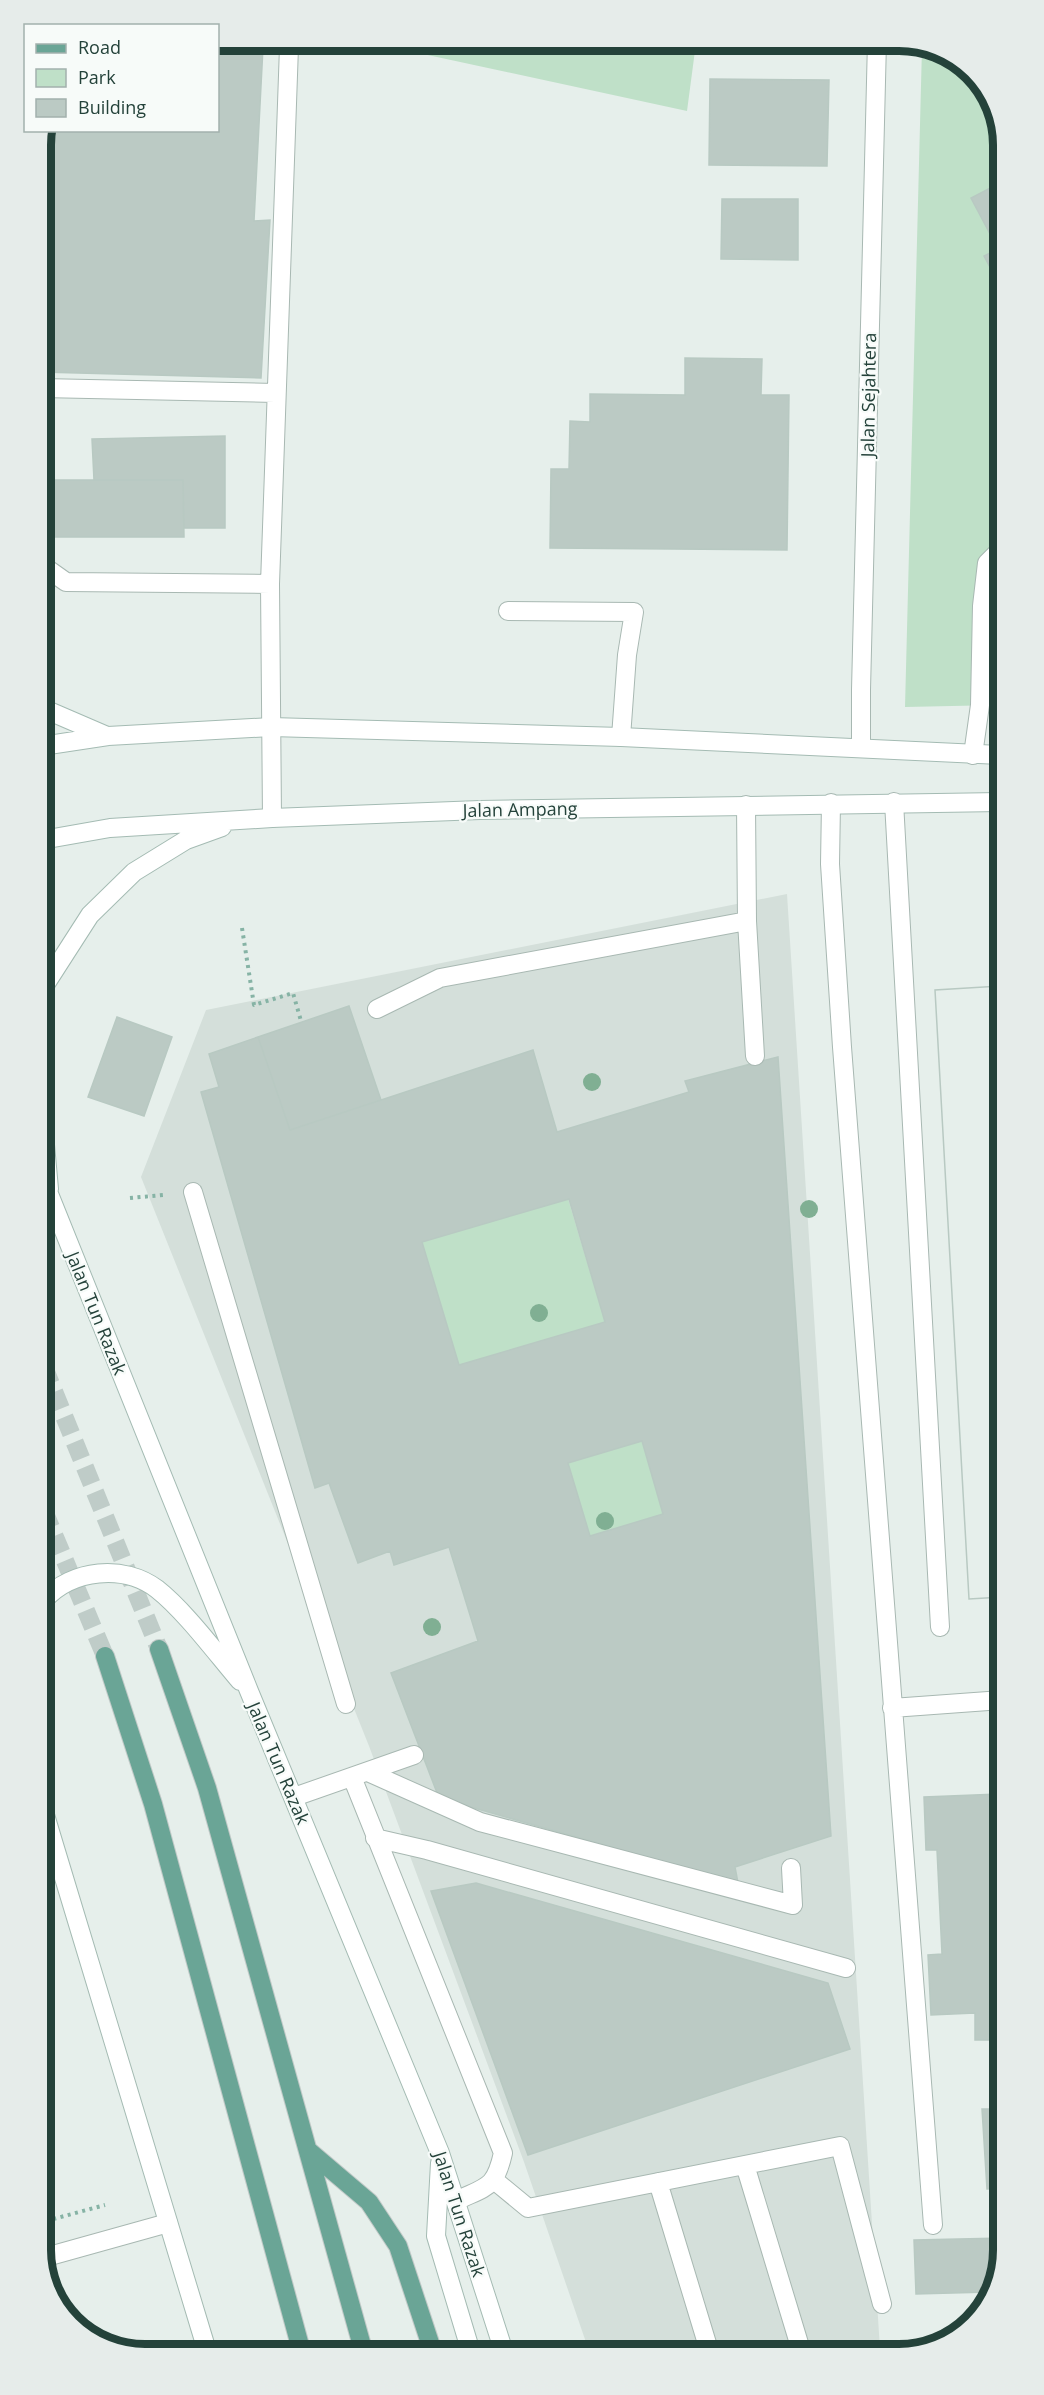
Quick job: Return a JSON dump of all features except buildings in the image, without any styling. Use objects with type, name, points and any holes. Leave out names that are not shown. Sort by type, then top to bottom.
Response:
[{"type":"main road","points":[[272,818],[270,584],[288,51]]},
{"type":"main road","name":"Jalan Sejahtera","points":[[861,748],[877,51]]},
{"type":"main road","points":[[51,388],[275,393]]},
{"type":"main road","points":[[973,755],[980,705],[982,606],[987,563],[993,557]]},
{"type":"main road","points":[[51,571],[66,582],[270,584]]},
{"type":"main road","points":[[508,611],[634,612],[627,655],[621,737]]},
{"type":"main road","points":[[51,712],[108,736]]},
{"type":"main road","points":[[51,745],[108,736],[271,728],[621,737],[993,755]]},
{"type":"main road","points":[[894,802],[940,1627]]},
{"type":"main road","name":"Jalan Ampang","points":[[51,838],[110,828],[272,818],[480,810],[993,802]]},
{"type":"main road","points":[[831,803],[830,864],[842,1047],[933,2225]]},
{"type":"main road","points":[[746,805],[747,921],[755,1056]]},
{"type":"main road","points":[[51,976],[90,915],[134,872],[186,840],[243,820]]},
{"type":"main road","points":[[378,1009],[440,978],[747,921]]},
{"type":"main road","points":[[193,1191],[346,1704]]},
{"type":"main road","name":"Jalan Tun Razak","points":[[51,1198],[249,1691],[440,2153],[501,2344]]},
{"type":"main road","points":[[51,1592],[69,1581],[88,1574],[103,1572],[137,1578],[156,1588],[173,1603],[249,1691]]},
{"type":"main road","points":[[159,1649],[207,1788],[362,2344]]},
{"type":"main road","points":[[105,1656],[153,1804],[300,2344]]},
{"type":"main road","points":[[892,1708],[993,1701]]},
{"type":"main road","points":[[294,1797],[414,1755]]},
{"type":"main road","points":[[360,1775],[375,1838],[503,2153],[499,2171],[491,2184],[456,2201]]},
{"type":"main road","points":[[360,1775],[480,1822],[794,1905],[791,1868]]},
{"type":"main road","points":[[51,1837],[205,2344]]},
{"type":"main road","points":[[375,1838],[846,1968]]},
{"type":"main road","points":[[494,2180],[528,2208],[840,2146],[882,2304]]},
{"type":"main road","points":[[309,2151],[369,2202],[398,2246],[430,2344]]},
{"type":"main road","points":[[440,2153],[436,2236],[469,2344]]},
{"type":"main road","points":[[745,2165],[799,2344]]},
{"type":"main road","points":[[658,2182],[707,2344]]},
{"type":"main road","points":[[51,2255],[168,2223]]},
{"type":"path","points":[[242,928],[254,1005],[293,993],[301,1022]]},
{"type":"path","points":[[51,2220],[105,2205]]},
{"type":"shaded area","points":[[787,894],[880,2344],[587,2344],[524,2162],[369,1746],[141,1177],[206,1010]]},
{"type":"green space","points":[[409,51],[695,51],[687,111]]},
{"type":"green space","points":[[922,54],[935,58],[956,70],[974,88],[988,115],[992,133],[993,705],[905,707]]},
{"type":"green space","points":[[568,1199],[605,1322],[459,1365],[422,1242]]},
{"type":"green space","points":[[642,1441],[663,1514],[590,1536],[568,1463]]},
{"type":"tunnel","points":[[51,1384],[159,1649]]},
{"type":"tunnel","points":[[51,1528],[105,1656]]}]
